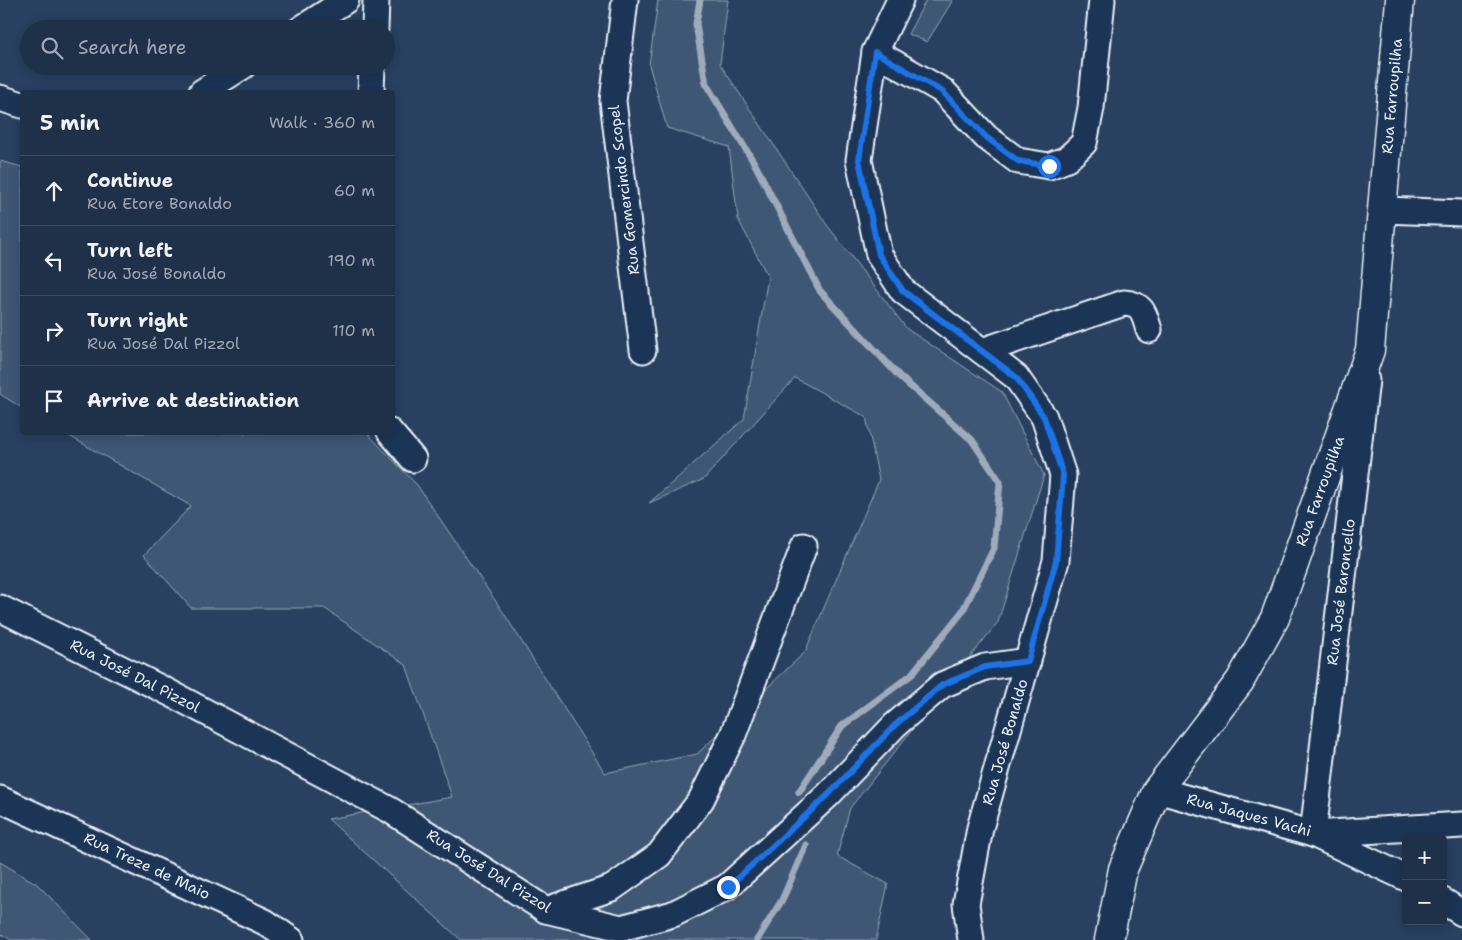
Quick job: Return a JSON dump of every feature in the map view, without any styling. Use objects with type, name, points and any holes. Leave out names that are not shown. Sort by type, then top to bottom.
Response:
[{"type":"street","points":[[315,20],[346,0]]},
{"type":"street","points":[[375,20],[376,0]]},
{"type":"street","name":"Rua Gomercindo Scopel","points":[[624,0],[613,102],[643,350]]},
{"type":"street","name":"Rua José Bonaldo","points":[[900,0],[875,52],[859,160],[879,255],[903,291],[1016,377],[1044,417],[1063,475],[1056,561],[980,828],[966,904],[971,940]]},
{"type":"street","points":[[875,52],[943,92],[986,137],[1018,161],[1049,166],[1067,159],[1084,143],[1092,108],[1102,0]]},
{"type":"street","name":"Rua Farroupilha","points":[[1109,940],[1123,869],[1157,790],[1240,681],[1275,618],[1370,350],[1400,0]]},
{"type":"street","points":[[205,90],[229,75]]},
{"type":"street","points":[[371,90],[372,75]]},
{"type":"street","points":[[0,98],[20,104]]},
{"type":"street","points":[[1382,210],[1462,213]]},
{"type":"street","points":[[982,351],[1124,303],[1135,304],[1142,309],[1149,330]]},
{"type":"street","name":"Rua José Baroncello","points":[[1313,834],[1370,350]]},
{"type":"street","points":[[393,435],[413,459]]},
{"type":"street","points":[[546,910],[612,888],[659,855],[701,800],[733,735],[804,546]]},
{"type":"street","name":"Rua José Dal Pizzol","points":[[0,608],[170,693],[390,810],[546,910],[621,928],[673,914],[728,887],[828,795],[895,725],[942,685],[985,667],[1028,661]]},
{"type":"street","name":"Rua Jaques Vachi","points":[[1157,790],[1313,834],[1462,825]]},
{"type":"street","name":"Rua Treze de Maio","points":[[0,799],[82,835],[264,922],[291,940]]},
{"type":"street","points":[[1313,834],[1402,876]]},
{"type":"street","points":[[1447,904],[1462,913]]},
{"type":"shaded area","points":[[658,0],[728,0],[720,64],[827,225],[907,329],[1002,392],[1044,475],[998,622],[850,808],[837,856],[888,884],[876,940],[461,940],[328,819],[452,797],[406,665],[324,608],[191,608],[144,555],[191,506],[67,435],[369,435],[417,485],[503,612],[605,773],[697,754],[805,652],[879,480],[866,417],[795,378],[704,479],[649,503],[744,419],[768,277],[738,219],[729,147],[667,128],[649,65]]},
{"type":"shaded area","points":[[926,0],[953,0],[927,42],[908,34]]},
{"type":"shaded area","points":[[0,161],[20,166],[20,407],[0,394]]},
{"type":"shaded area","points":[[0,862],[37,884],[92,940],[11,940],[0,933]]},
{"type":"waterway","points":[[700,0],[696,24],[706,84],[756,166],[820,291],[900,377],[972,440],[1000,482],[994,548],[962,612],[911,675],[842,726],[799,792]]},
{"type":"waterway","points":[[757,940],[782,900],[806,845]]},
{"type":"route","points":[[728,887],[828,795],[895,725],[942,685],[985,667],[1028,661],[1056,561],[1063,475],[1044,417],[1016,377],[903,291],[879,255],[859,160],[875,52],[943,92],[986,137],[1018,161],[1049,166]]}]
